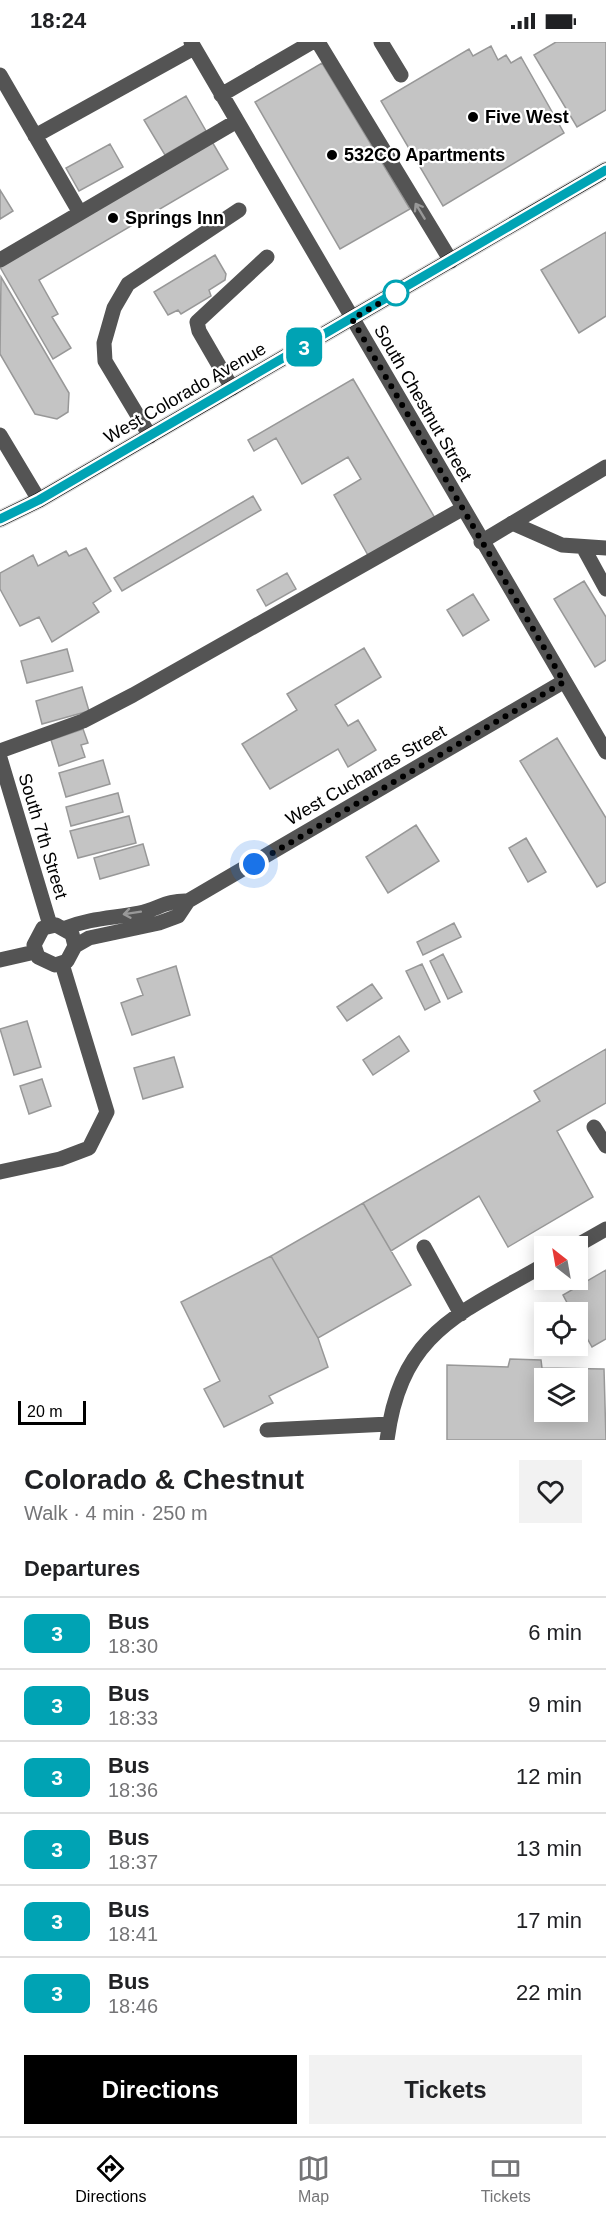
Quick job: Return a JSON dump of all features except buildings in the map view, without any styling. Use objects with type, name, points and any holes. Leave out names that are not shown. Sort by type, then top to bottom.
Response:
[{"type":"main road","name":"West Colorado Avenue","points":[[0,519],[39,500],[606,171]]},
{"type":"street","points":[[221,95],[312,42]]},
{"type":"street","points":[[318,42],[451,261]]},
{"type":"street","points":[[381,42],[401,75]]},
{"type":"street","points":[[35,136],[192,45]]},
{"type":"street","name":"South Chestnut Street","points":[[192,45],[606,752]]},
{"type":"street","points":[[0,75],[80,213]]},
{"type":"street","points":[[0,260],[237,121]]},
{"type":"street","points":[[150,436],[105,362],[104,343],[114,308],[128,284],[239,210]]},
{"type":"street","points":[[232,388],[199,330],[197,322],[267,257]]},
{"type":"street","points":[[0,435],[39,500]]},
{"type":"street","points":[[481,542],[606,467]]},
{"type":"street","points":[[0,751],[83,721],[133,695],[462,509]]},
{"type":"street","points":[[512,523],[562,545],[606,548]]},
{"type":"street","points":[[583,547],[606,589]]},
{"type":"street","name":"West Cucharras Street","points":[[75,946],[98,935],[159,923],[177,915],[188,901],[564,682]]},
{"type":"street","name":"South 7th Street","points":[[0,758],[50,925]]},
{"type":"street","name":"West Cucharras Street","points":[[50,925],[66,928],[90,920],[140,913],[171,900],[188,901]]},
{"type":"street","points":[[50,925],[43,928],[35,938],[35,952],[43,962],[55,965],[62,964],[71,957],[75,946],[72,934],[66,928]]},
{"type":"street","points":[[0,960],[35,952]]},
{"type":"street","points":[[0,1172],[60,1159],[89,1148],[107,1112],[62,964]]},
{"type":"street","points":[[594,1127],[606,1146]]},
{"type":"street","points":[[588,1239],[606,1229]]},
{"type":"street","points":[[424,1247],[461,1314]]},
{"type":"street","points":[[387,1440],[399,1385],[409,1365],[431,1336],[461,1314],[534,1271]]},
{"type":"street","points":[[267,1430],[389,1424]]},
{"type":"bus line","name":"3","points":[[0,519],[39,500],[606,170]]},
{"type":"place","name":"Five West","points":[[473,117]]},
{"type":"place","name":"532CO Apartments","points":[[332,155]]},
{"type":"place","name":"Springs Inn","points":[[113,218]]},
{"type":"route","points":[[254,864],[564,682],[352,319],[404,289],[396,293]]}]
